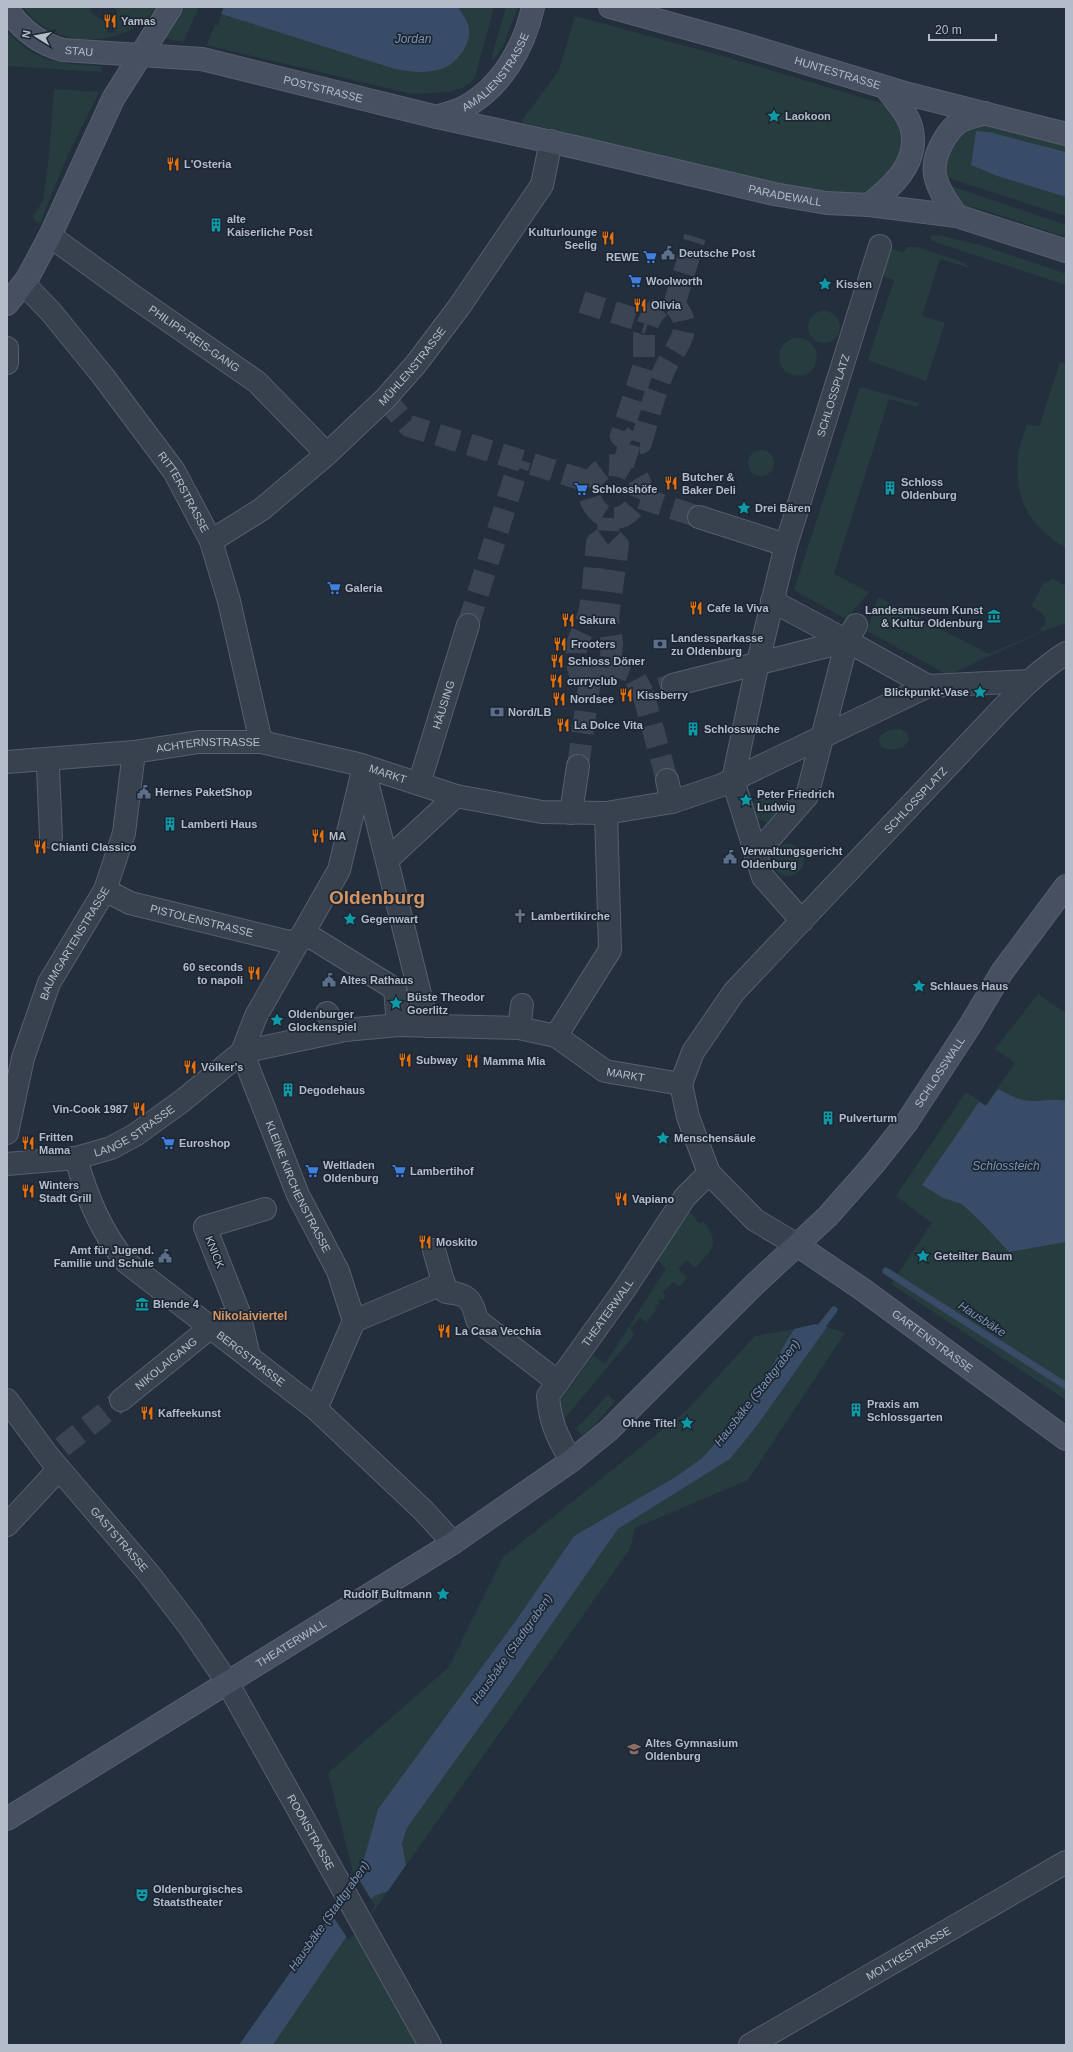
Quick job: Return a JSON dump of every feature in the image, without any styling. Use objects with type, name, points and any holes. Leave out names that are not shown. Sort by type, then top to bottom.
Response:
[{"type":"street","points":[[7,304],[24,284],[50,236],[113,99],[171,7]]},
{"type":"street","name":"AMALIENSTRASSE","points":[[437,117],[462,108],[482,96],[501,78],[521,44],[533,7]]},
{"type":"street","name":"HUNTESTRASSE","points":[[610,7],[886,88],[1066,134]]},
{"type":"street","name":"STAU","points":[[7,9],[16,21],[33,37],[54,48],[75,52],[142,55]]},
{"type":"street","name":"POSTSTRASSE","points":[[142,55],[202,59],[503,132]]},
{"type":"street","points":[[869,205],[896,183],[905,168],[912,148],[911,126],[906,115],[886,88]]},
{"type":"street","points":[[957,216],[943,195],[936,178],[937,153],[947,134],[960,122],[985,113]]},
{"type":"street","name":"PARADEWALL","points":[[503,132],[551,141],[774,194],[828,203],[869,205],[957,216],[1066,251]]},
{"type":"street","name":"MÜHLENSTRASSE","points":[[211,541],[262,509],[327,454],[385,399],[416,364],[459,307],[542,186],[551,141]]},
{"type":"street","name":"PHILIPP-REIS-GANG","points":[[50,236],[132,296],[257,382],[327,454]]},
{"type":"street","name":"SCHLOSSPLATZ","points":[[802,921],[763,877],[756,854],[728,783],[786,546],[880,246]]},
{"type":"street","name":"RITTERSTRASSE","points":[[24,284],[51,312],[174,471],[211,541],[229,601],[262,742]]},
{"type":"street","points":[[7,348],[7,363]]},
{"type":"street","points":[[699,517],[786,546]]},
{"type":"street","points":[[772,601],[852,633],[928,686]]},
{"type":"street","name":"HÄUSING","points":[[419,784],[468,625]]},
{"type":"street","points":[[673,685],[758,662],[852,633]]},
{"type":"street","points":[[756,854],[807,796],[822,737],[852,633]]},
{"type":"street","name":"SCHLOSSPLATZ","points":[[681,1084],[693,1052],[734,992],[1029,681],[1050,663],[1066,653]]},
{"type":"street","points":[[728,783],[928,686],[1029,681]]},
{"type":"street","name":"ACHTERNSTRASSE","points":[[7,762],[50,759],[84,754],[134,752],[199,742],[262,742],[364,766]]},
{"type":"street","name":"BAUMGARTENSTRASSE","points":[[7,1133],[23,1058],[49,983],[105,890],[124,833],[134,752]]},
{"type":"street","points":[[50,759],[48,768],[51,837]]},
{"type":"street","points":[[364,766],[428,1026]]},
{"type":"street","name":"MARKT","points":[[242,1052],[256,1016],[338,870],[364,766],[456,796],[542,812],[606,813],[672,802],[728,783]]},
{"type":"street","points":[[571,813],[578,766]]},
{"type":"street","points":[[667,780],[672,802]]},
{"type":"street","points":[[387,860],[456,796]]},
{"type":"street","points":[[556,1036],[610,950],[606,813]]},
{"type":"street","name":"SCHLOSSWALL","points":[[797,1245],[828,1216],[874,1165],[897,1134],[971,1024],[1002,972],[1066,886]]},
{"type":"street","name":"PISTOLENSTRASSE","points":[[105,890],[137,905],[289,942],[300,940]]},
{"type":"street","points":[[300,940],[311,937],[395,989],[398,1025]]},
{"type":"street","points":[[519,1028],[522,1004]]},
{"type":"street","name":"MARKT","points":[[242,1052],[339,1031],[398,1025],[519,1028],[556,1036],[605,1071],[681,1084]]},
{"type":"street","name":"LANGE STRASSE","points":[[7,1164],[76,1158],[111,1148],[135,1135],[182,1101],[242,1052]]},
{"type":"street","name":"KLEINE KIRCHENSTRASSE","points":[[242,1052],[338,1271],[354,1321]]},
{"type":"street","points":[[681,1084],[691,1125],[709,1173],[755,1220],[797,1245]]},
{"type":"street","name":"BERGSTRASSE","points":[[76,1158],[94,1211],[114,1248],[138,1272],[316,1409],[424,1511],[453,1543]]},
{"type":"street","name":"THEATERWALL","points":[[571,1461],[557,1436],[549,1415],[548,1396],[622,1292],[685,1197],[709,1173]]},
{"type":"street","name":"KNICK","points":[[250,1358],[242,1310],[205,1227],[265,1209]]},
{"type":"street","name":"GARTENSTRASSE","points":[[797,1245],[862,1289],[1066,1439]]},
{"type":"street","name":"THEATERWALL","points":[[7,1819],[453,1543],[571,1461],[626,1414],[797,1245]]},
{"type":"street","points":[[434,1250],[446,1292],[457,1293],[467,1297],[474,1305],[477,1320],[558,1382]]},
{"type":"street","points":[[316,1409],[354,1321],[444,1283]]},
{"type":"street","points":[[211,1327],[242,1310]]},
{"type":"street","name":"NIKOLAIGANG","points":[[121,1400],[211,1327]]},
{"type":"street","name":"GASTSTRASSE","points":[[7,1400],[57,1458],[150,1575],[189,1626],[227,1682]]},
{"type":"street","points":[[7,1525],[57,1458]]},
{"type":"street","name":"ROONSTRASSE","points":[[227,1682],[360,1922],[424,2043]]},
{"type":"street","name":"MOLTKESTRASSE","points":[[750,2045],[1066,1862]]},
{"type":"green space","points":[[23,7],[92,7],[89,10],[95,16],[108,22],[107,32],[114,33],[117,7],[156,7],[142,23],[125,33],[93,39],[61,35],[46,28],[33,19]]},
{"type":"green space","points":[[184,7],[199,7],[183,42],[163,38]]},
{"type":"green space","points":[[458,7],[494,7],[475,77],[470,83],[462,88],[448,92],[412,94],[206,45],[215,25],[218,25],[221,14],[395,69],[413,71],[436,70],[458,58],[465,17]]},
{"type":"green space","points":[[506,7],[518,7],[504,44],[494,60],[492,59],[492,56]]},
{"type":"green space","points":[[575,16],[730,58],[887,105],[902,124],[903,146],[893,173],[865,194],[821,190],[735,175],[521,122],[559,70]]},
{"type":"green space","points":[[7,31],[17,42],[38,56],[50,60],[73,64],[101,66],[101,72],[7,66]]},
{"type":"green space","points":[[54,89],[99,92],[68,155],[41,221],[38,223],[32,217],[43,201],[49,155]]},
{"type":"green space","points":[[982,124],[1066,146],[1066,152],[989,132],[976,131],[971,164],[997,176],[1066,197],[1066,216],[945,177],[946,157],[954,139],[966,129]]},
{"type":"green space","points":[[948,185],[1066,225],[1066,237],[980,209],[957,204]]},
{"type":"green space","points":[[939,235],[980,245],[1066,274],[1066,285],[932,241],[930,236]]},
{"type":"green space","points":[[908,247],[917,247],[965,263],[970,268],[940,259],[922,316],[945,323],[926,381],[868,360],[894,280],[885,277],[880,270],[884,254],[892,249],[903,252]]},
{"type":"green space","points":[[821,311],[827,311],[837,318],[840,327],[839,333],[833,340],[827,343],[821,343],[811,336],[808,330],[808,324],[815,314]]},
{"type":"green space","points":[[794,338],[802,338],[812,343],[816,350],[816,364],[812,371],[802,376],[794,376],[784,371],[782,368],[779,361],[779,353],[784,343],[787,341]]},
{"type":"green space","points":[[1060,362],[1066,364],[1066,548],[1042,530],[1033,521],[1022,498],[1017,471],[1020,444],[1027,424],[1039,427]]},
{"type":"green space","points":[[860,387],[919,403],[917,407],[889,399],[834,574],[869,592],[846,619],[794,590]]},
{"type":"green space","points":[[761,450],[770,454],[774,463],[770,472],[761,476],[752,472],[748,463],[752,454]]},
{"type":"green space","points":[[1053,579],[1066,586],[1066,623],[1042,632],[948,675],[867,631],[878,597],[989,654],[1042,631],[1040,628],[1045,626],[1046,622],[1044,616],[1031,606],[1044,583]]},
{"type":"green space","points":[[900,729],[907,733],[909,740],[907,743],[901,748],[894,750],[882,747],[879,737],[887,731]]},
{"type":"green space","points":[[767,794],[777,798],[781,808],[777,818],[767,822],[757,818],[753,808],[757,798]]},
{"type":"green space","points":[[785,844],[791,844],[801,851],[804,860],[803,866],[797,873],[791,876],[785,876],[775,869],[772,863],[772,857],[779,847]]},
{"type":"green space","points":[[1038,994],[1066,1013],[1066,1400],[891,1284],[932,1223],[896,1196],[966,1092],[986,1105],[1015,1063],[995,1049]]},
{"type":"green space","points":[[690,1212],[699,1223],[704,1222],[709,1230],[713,1242],[710,1251],[695,1268],[687,1260],[678,1269],[687,1278],[679,1287],[673,1282],[662,1293],[666,1296],[662,1300],[660,1298],[657,1301],[660,1303],[655,1307],[657,1309],[646,1322],[640,1317],[630,1329],[635,1334],[559,1425],[558,1415],[560,1402],[593,1355],[605,1364],[666,1269],[657,1259]]},
{"type":"green space","points":[[827,1327],[845,1333],[748,1480],[635,1528],[630,1549],[406,1865],[402,1843],[407,1828],[501,1697],[618,1529],[730,1459],[756,1427]]},
{"type":"green space","points":[[794,1329],[745,1411],[702,1458],[677,1476],[574,1536],[517,1619],[378,1809],[360,1873],[374,1896],[388,1891],[363,1927],[375,1905],[353,1872],[328,1773],[449,1667],[503,1557],[686,1411],[755,1336]]},
{"type":"green space","points":[[608,1395],[615,1401],[595,1425],[582,1436],[576,1429]]},
{"type":"green space","points":[[363,1927],[426,2038],[416,2045],[273,2045],[346,1937],[348,1940]]},
{"type":"water","name":"Jordan","points":[[224,7],[458,7],[465,17],[469,29],[469,35],[468,41],[462,52],[449,66],[432,71],[407,71],[395,69],[221,14]]},
{"type":"water","points":[[976,131],[989,132],[1066,152],[1066,197],[997,176],[971,165]]},
{"type":"water","name":"Schlossteich","points":[[998,1089],[1014,1097],[1027,1101],[1066,1101],[1066,1242],[1009,1252],[962,1204],[943,1198],[922,1185],[979,1102],[986,1106]]},
{"type":"water","points":[[816,1324],[827,1327],[756,1427],[730,1459],[618,1529],[501,1697],[407,1828],[402,1843],[406,1865],[388,1891],[374,1896],[273,2045],[239,2045],[360,1873],[378,1809],[517,1619],[574,1536],[677,1476],[702,1458],[745,1411],[794,1329]]},
{"type":"pier","points":[[356,1875],[373,1902],[348,1939],[330,1912]]},
{"type":"waterway","name":"Hausbäke","points":[[886,1271],[1066,1386]]},
{"type":"waterway","name":"Hausbäke (Stadtgraben)","points":[[817,1332],[834,1310]]},
{"type":"tunnel","points":[[674,305],[695,237]]},
{"type":"tunnel","points":[[582,302],[648,323]]},
{"type":"tunnel","points":[[623,465],[630,443],[641,443],[660,381],[684,331],[684,323],[681,314],[674,305],[663,305],[654,312],[644,335],[644,365],[621,436],[630,443]]},
{"type":"tunnel","points":[[385,399],[409,426],[590,482]]},
{"type":"tunnel","points":[[468,625],[520,460]]},
{"type":"tunnel","points":[[609,465],[628,469],[638,478],[641,489],[638,501],[631,511],[620,517],[609,518],[597,510],[590,497],[590,484],[597,474],[609,465]]},
{"type":"tunnel","points":[[641,498],[699,517]]},
{"type":"tunnel","points":[[590,680],[605,673],[611,657],[612,643],[608,617],[618,545],[608,535],[609,518]]},
{"type":"tunnel","points":[[590,680],[580,674],[577,663],[576,648],[589,613],[597,543],[608,535]]},
{"type":"tunnel","points":[[609,663],[632,672],[643,693],[673,685]]},
{"type":"tunnel","points":[[578,766],[590,680]]},
{"type":"tunnel","points":[[643,693],[667,780]]},
{"type":"tunnel","points":[[62,1447],[121,1400]]},
{"type":"place","name":"Yamas","points":[[110,21]]},
{"type":"place","name":"Laokoon","points":[[774,116]]},
{"type":"place","name":"L'Osteria","points":[[173,164]]},
{"type":"place","name":"alte Kaiserliche Post","points":[[216,225]]},
{"type":"place","name":"Kulturlounge Seelig","points":[[608,238]]},
{"type":"place","name":"Deutsche Post","points":[[668,253]]},
{"type":"place","name":"REWE","points":[[650,257]]},
{"type":"place","name":"Woolworth","points":[[635,281]]},
{"type":"place","name":"Kissen","points":[[825,284]]},
{"type":"place","name":"Olivia","points":[[640,305]]},
{"type":"place","name":"Butcher & Baker Deli","points":[[671,483]]},
{"type":"place","name":"Schloss Oldenburg","points":[[890,488]]},
{"type":"place","name":"Schlosshöfe","points":[[581,489]]},
{"type":"place","name":"Drei Bären","points":[[744,508]]},
{"type":"place","name":"Galeria","points":[[334,588]]},
{"type":"place","name":"Cafe la Viva","points":[[696,608]]},
{"type":"place","name":"Landesmuseum Kunst & Kultur Oldenburg","points":[[994,616]]},
{"type":"place","name":"Sakura","points":[[568,620]]},
{"type":"place","name":"Frooters","points":[[560,644]]},
{"type":"place","name":"Landessparkasse zu Oldenburg","points":[[660,644]]},
{"type":"place","name":"Schloss Döner","points":[[557,661]]},
{"type":"place","name":"curryclub","points":[[556,681]]},
{"type":"place","name":"Blickpunkt-Vase","points":[[980,692]]},
{"type":"place","name":"Kissberry","points":[[626,695]]},
{"type":"place","name":"Nordsee","points":[[559,699]]},
{"type":"place","name":"Nord/LB","points":[[497,712]]},
{"type":"place","name":"La Dolce Vita","points":[[563,725]]},
{"type":"place","name":"Schlosswache","points":[[693,729]]},
{"type":"place","name":"Hernes PaketShop","points":[[144,792]]},
{"type":"place","name":"Peter Friedrich Ludwig","points":[[746,800]]},
{"type":"place","name":"Lamberti Haus","points":[[170,824]]},
{"type":"place","name":"MA","points":[[318,836]]},
{"type":"place","name":"Chianti Classico","points":[[40,847]]},
{"type":"place","name":"Verwaltungsgericht Oldenburg","points":[[730,857]]},
{"type":"place","name":"Lambertikirche","points":[[520,916]]},
{"type":"place","name":"Gegenwart","points":[[350,919]]},
{"type":"place","name":"60 seconds to napoli","points":[[254,973]]},
{"type":"place","name":"Altes Rathaus","points":[[329,980]]},
{"type":"place","name":"Schlaues Haus","points":[[919,986]]},
{"type":"place","name":"Büste Theodor Goerlitz","points":[[396,1003]]},
{"type":"place","name":"Oldenburger Glockenspiel","points":[[277,1020]]},
{"type":"place","name":"Subway","points":[[405,1060]]},
{"type":"place","name":"Mamma Mia","points":[[472,1061]]},
{"type":"place","name":"Völker's","points":[[190,1067]]},
{"type":"place","name":"Degodehaus","points":[[288,1090]]},
{"type":"place","name":"Vin-Cook 1987","points":[[139,1109]]},
{"type":"place","name":"Pulverturm","points":[[828,1118]]},
{"type":"place","name":"Menschensäule","points":[[663,1138]]},
{"type":"place","name":"Fritten Mama","points":[[28,1143]]},
{"type":"place","name":"Euroshop","points":[[168,1143]]},
{"type":"place","name":"Weltladen Oldenburg","points":[[312,1171]]},
{"type":"place","name":"Lambertihof","points":[[399,1171]]},
{"type":"place","name":"Winters Stadt Grill","points":[[28,1191]]},
{"type":"place","name":"Vapiano","points":[[621,1199]]},
{"type":"place","name":"Moskito","points":[[425,1242]]},
{"type":"place","name":"Amt für Jugend. Familie und Schule","points":[[165,1256]]},
{"type":"place","name":"Geteilter Baum","points":[[923,1256]]},
{"type":"place","name":"Blende 4","points":[[142,1304]]},
{"type":"place","name":"La Casa Vecchia","points":[[444,1331]]},
{"type":"place","name":"Praxis am Schlossgarten","points":[[856,1410]]},
{"type":"place","name":"Kaffeekunst","points":[[147,1413]]},
{"type":"place","name":"Ohne Titel","points":[[687,1423]]},
{"type":"place","name":"Rudolf Bultmann","points":[[443,1594]]},
{"type":"place","name":"Altes Gymnasium Oldenburg","points":[[634,1749]]},
{"type":"place","name":"Oldenburgisches Staatstheater","points":[[142,1895]]},
{"type":"district","name":"Oldenburg","points":[[377,897]]},
{"type":"district","name":"Nikolaiviertel","points":[[250,1316]]}]
